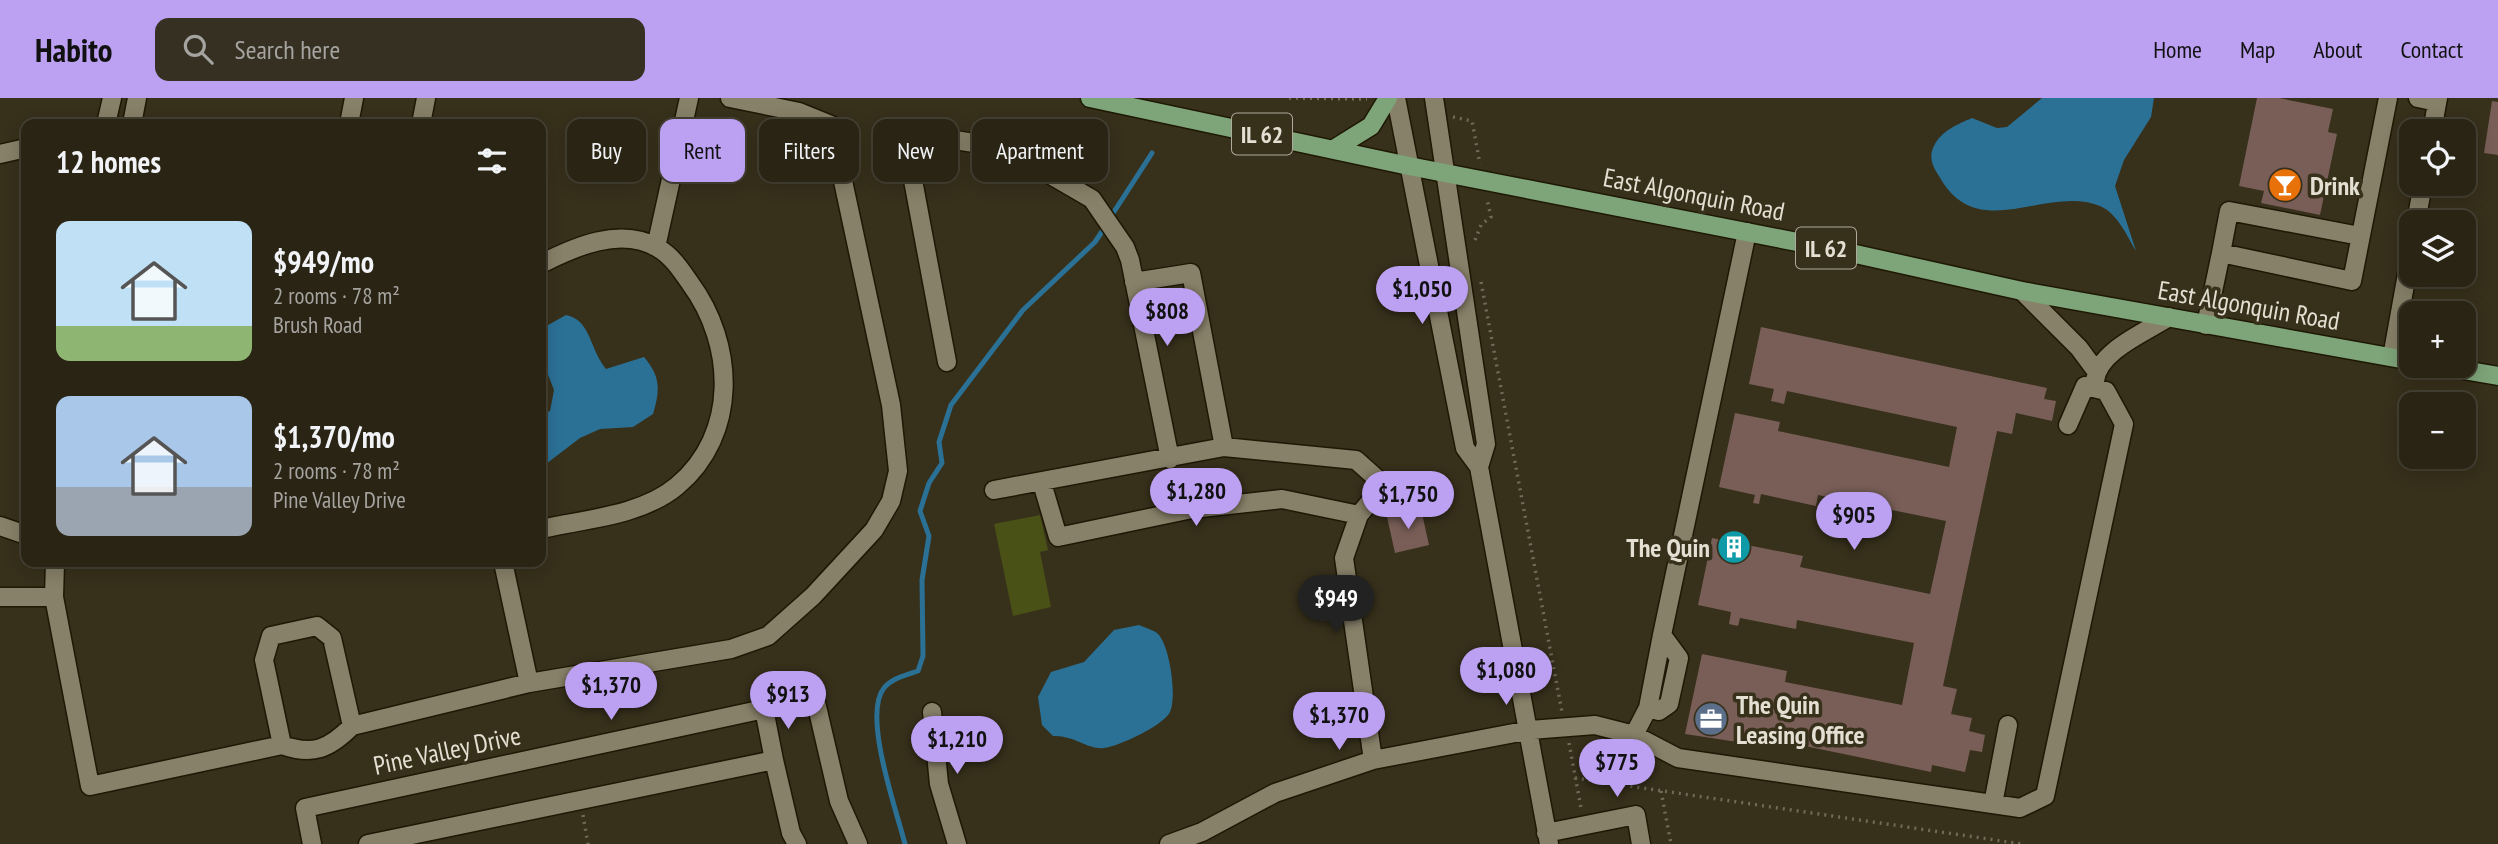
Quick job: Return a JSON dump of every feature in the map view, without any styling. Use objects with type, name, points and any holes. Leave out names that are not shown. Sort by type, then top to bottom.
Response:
[{"type":"main road","name":"East Algonquin Road","points":[[1090,98],[2022,291],[2399,359]]},
{"type":"main road","points":[[1334,149],[1371,126],[1388,98]]},
{"type":"main road","points":[[2476,372],[2498,376]]},
{"type":"street","points":[[107,119],[111,98]]},
{"type":"street","points":[[133,119],[137,98]]},
{"type":"street","points":[[350,119],[354,98]]},
{"type":"street","points":[[422,119],[426,98]]},
{"type":"street","points":[[656,247],[689,98]]},
{"type":"street","points":[[55,567],[54,597],[90,786],[282,744],[302,752],[333,745],[352,726],[529,683],[732,649],[768,636],[813,596],[874,530],[891,500],[898,471],[891,405],[831,125],[799,112],[730,98]]},
{"type":"street","points":[[1396,98],[1465,447],[1479,467],[1548,838],[1584,825],[1636,815],[1641,844]]},
{"type":"street","points":[[1434,98],[1486,444],[1479,467]]},
{"type":"street","points":[[2221,253],[2352,281],[2388,98]]},
{"type":"street","points":[[2418,98],[2438,100],[2434,119]]},
{"type":"street","points":[[947,362],[904,132],[993,146],[1023,159],[1092,199],[1125,247],[1135,282],[1170,458]]},
{"type":"street","points":[[0,154],[21,149]]},
{"type":"street","points":[[2206,325],[2229,211],[2360,236]]},
{"type":"street","points":[[1634,734],[1648,708],[1747,232]]},
{"type":"street","points":[[546,262],[589,242],[635,241],[656,247],[672,258],[702,299],[722,351],[726,388],[714,437],[690,472],[656,500],[634,508],[546,528]]},
{"type":"street","points":[[1135,282],[1191,273],[1224,447]]},
{"type":"street","points":[[2392,358],[2405,287]]},
{"type":"street","points":[[1169,844],[1204,838],[1275,793],[1373,760],[1530,730],[1565,726],[1595,725],[1634,734],[1678,758],[2020,808],[2045,796],[2124,424],[2106,391],[2095,379],[2080,348],[2022,291]]},
{"type":"street","points":[[2068,425],[2085,386],[2095,379],[2120,348],[2169,317]]},
{"type":"street","points":[[994,490],[1224,447],[1356,460],[1384,485],[1360,515],[1344,558],[1373,760]]},
{"type":"street","points":[[1042,483],[1058,537],[1192,509],[1282,499],[1360,515]]},
{"type":"street","points":[[0,527],[21,533]]},
{"type":"street","points":[[504,567],[529,683]]},
{"type":"street","points":[[0,597],[54,597]]},
{"type":"street","points":[[282,744],[264,660],[271,636],[317,626],[332,638],[352,726]]},
{"type":"street","name":"Pine Valley Drive","points":[[312,844],[305,808],[815,698],[839,802],[858,844]]},
{"type":"street","points":[[764,709],[774,760],[797,844]]},
{"type":"street","points":[[932,712],[939,784],[957,844]]},
{"type":"street","points":[[1993,804],[2008,725]]},
{"type":"street","points":[[368,844],[774,760]]},
{"type":"path","points":[[1289,98],[1367,99]]},
{"type":"path","points":[[1476,250],[1474,239],[1491,217]]},
{"type":"path","points":[[1479,272],[1584,825]]},
{"type":"path","points":[[1575,778],[2022,844]]},
{"type":"path","points":[[1661,790],[1671,844]]},
{"type":"path","points":[[580,800],[588,844]]},
{"type":"green space","points":[[1040,515],[1048,550],[1040,552],[1051,607],[1013,616],[994,524]]},
{"type":"water","points":[[2042,98],[2154,98],[2151,117],[2124,160],[2115,186],[2136,251],[2117,220],[2100,206],[2079,201],[2014,209],[1973,207],[1955,196],[1937,173],[1931,154],[1945,132],[1972,118],[1997,128],[2007,127]]},
{"type":"water","points":[[566,315],[574,318],[585,329],[606,369],[644,357],[654,371],[658,384],[653,414],[633,427],[600,429],[580,438],[546,464],[546,413],[550,411],[554,390],[546,372],[546,326]]},
{"type":"water","points":[[1139,625],[1158,634],[1166,649],[1173,695],[1170,712],[1159,723],[1140,734],[1104,748],[1053,736],[1042,725],[1038,697],[1051,672],[1084,662],[1114,630]]},
{"type":"building","points":[[2257,98],[2279,98],[2333,109],[2328,132],[2337,134],[2320,215],[2261,203],[2264,191],[2239,186]]},
{"type":"building","points":[[2492,101],[2498,102],[2498,155],[2484,153]]},
{"type":"building","name":"The Quin","points":[[1761,327],[2047,388],[2044,399],[2056,401],[2052,421],[2016,413],[2012,434],[1997,431],[1943,686],[1957,689],[1951,714],[1972,718],[1969,731],[1985,735],[1982,752],[1970,750],[1965,772],[1932,765],[1931,772],[1771,739],[1770,747],[1685,734],[1702,654],[1787,671],[1785,682],[1902,705],[1914,643],[1797,620],[1796,629],[1740,618],[1738,626],[1729,624],[1731,612],[1698,605],[1712,538],[1803,556],[1800,567],[1930,594],[1946,521],[1818,495],[1816,506],[1761,494],[1759,504],[1753,503],[1755,495],[1719,487],[1735,413],[1780,422],[1778,431],[1949,467],[1957,427],[1787,391],[1784,404],[1771,401],[1774,389],[1749,384]]},
{"type":"building","points":[[1421,509],[1429,545],[1395,553],[1387,517]]},
{"type":"waterway","points":[[1110,218],[1152,153]]},
{"type":"waterway","points":[[905,844],[883,764],[877,719],[878,701],[884,688],[891,682],[918,671],[923,656],[922,580],[929,536],[920,511],[929,483],[942,463],[939,442],[951,405],[1023,310],[1095,242],[1105,227]]},
{"type":"place","name":"Drink","points":[[2285,185]]},
{"type":"place","name":"The Quin","points":[[1734,547]]},
{"type":"place","name":"The Quin Leasing Office","points":[[1711,719]]}]
